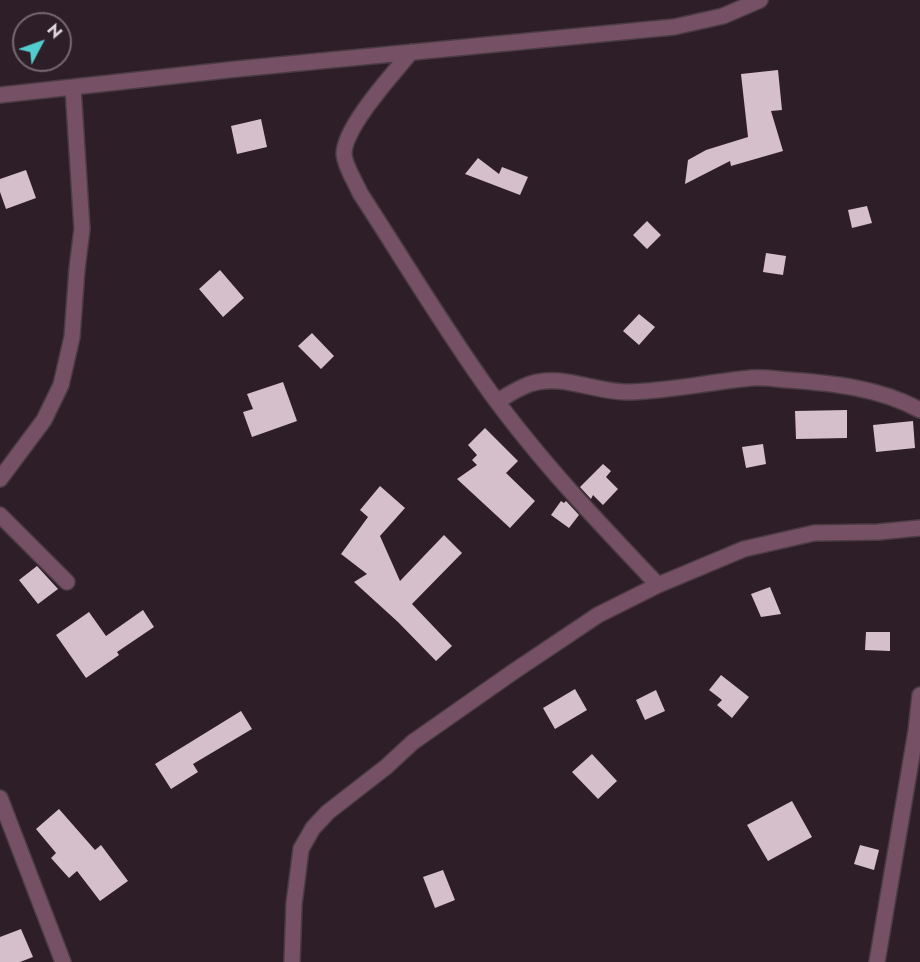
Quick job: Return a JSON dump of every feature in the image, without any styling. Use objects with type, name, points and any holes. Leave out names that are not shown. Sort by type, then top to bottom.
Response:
[{"type":"street","points":[[0,95],[674,27],[723,16],[760,0]]},
{"type":"street","points":[[411,52],[359,117],[350,132],[344,153],[346,165],[367,203],[498,401],[590,514],[658,585]]},
{"type":"street","points":[[0,480],[44,420],[61,385],[72,338],[82,229],[72,87]]},
{"type":"street","points":[[498,401],[532,384],[547,382],[563,382],[594,389],[627,392],[754,378],[831,383],[901,399],[920,410]]},
{"type":"street","points":[[0,515],[67,582]]},
{"type":"street","points":[[292,962],[294,904],[301,849],[312,828],[328,812],[386,767],[413,742],[513,672],[598,615],[658,585],[744,549],[814,533],[878,532],[920,528]]},
{"type":"street","points":[[877,962],[908,784],[920,695]]},
{"type":"street","points":[[908,784],[920,795]]},
{"type":"street","points":[[0,798],[63,962]]},
{"type":"building","points":[[778,70],[782,110],[771,111],[783,151],[731,166],[730,161],[685,184],[688,160],[706,150],[748,137],[741,74]]},
{"type":"building","points":[[261,119],[267,147],[237,154],[231,126]]},
{"type":"building","points":[[478,158],[499,174],[502,167],[528,177],[520,195],[465,174]]},
{"type":"building","points":[[26,170],[36,198],[6,209],[0,192],[0,179]]},
{"type":"building","points":[[867,206],[872,223],[852,228],[848,210]]},
{"type":"building","points":[[647,221],[661,235],[647,249],[633,235]]},
{"type":"building","points":[[766,253],[786,256],[783,275],[763,272]]},
{"type":"building","points":[[220,270],[244,298],[223,317],[199,289]]},
{"type":"building","points":[[639,314],[655,327],[639,345],[623,331]]},
{"type":"building","points":[[312,333],[334,356],[321,369],[298,346]]},
{"type":"building","points":[[283,382],[297,421],[252,437],[243,412],[253,409],[247,394]]},
{"type":"building","points":[[847,410],[847,438],[796,439],[795,411]]},
{"type":"building","points":[[913,421],[915,448],[876,452],[873,425]]},
{"type":"building","points":[[485,428],[518,461],[506,473],[535,501],[510,528],[457,479],[477,465],[472,460],[477,455],[468,445]]},
{"type":"building","points":[[763,444],[766,464],[746,468],[742,447]]},
{"type":"building","points":[[603,464],[611,471],[606,477],[618,489],[603,505],[593,495],[591,499],[580,487]]},
{"type":"building","points":[[380,486],[405,508],[380,536],[400,581],[444,535],[462,553],[412,604],[452,646],[436,661],[354,582],[367,574],[341,554],[368,517],[360,510]]},
{"type":"building","points":[[561,501],[564,503],[566,501],[579,515],[569,528],[551,515]]},
{"type":"building","points":[[37,566],[58,589],[38,604],[19,580]]},
{"type":"building","points":[[770,587],[781,614],[761,617],[751,594]]},
{"type":"building","points":[[143,610],[154,627],[117,652],[119,655],[86,678],[56,635],[89,612],[106,636]]},
{"type":"building","points":[[866,632],[890,632],[890,651],[865,650]]},
{"type":"building","points":[[721,675],[749,697],[732,718],[717,705],[722,700],[709,690]]},
{"type":"building","points":[[575,689],[587,710],[555,729],[543,708]]},
{"type":"building","points":[[656,690],[665,711],[645,720],[636,700]]},
{"type":"building","points":[[241,711],[252,729],[193,764],[198,772],[171,789],[155,764]]},
{"type":"building","points":[[592,754],[617,781],[598,799],[572,772]]},
{"type":"building","points":[[792,801],[812,837],[768,861],[747,825]]},
{"type":"building","points":[[59,809],[95,850],[101,845],[128,881],[100,901],[77,871],[69,878],[51,858],[56,853],[36,829]]},
{"type":"building","points":[[860,845],[879,850],[874,870],[854,864]]},
{"type":"building","points":[[443,870],[455,900],[435,908],[423,877]]},
{"type":"building","points":[[21,929],[33,957],[20,962],[0,962],[0,937]]}]
